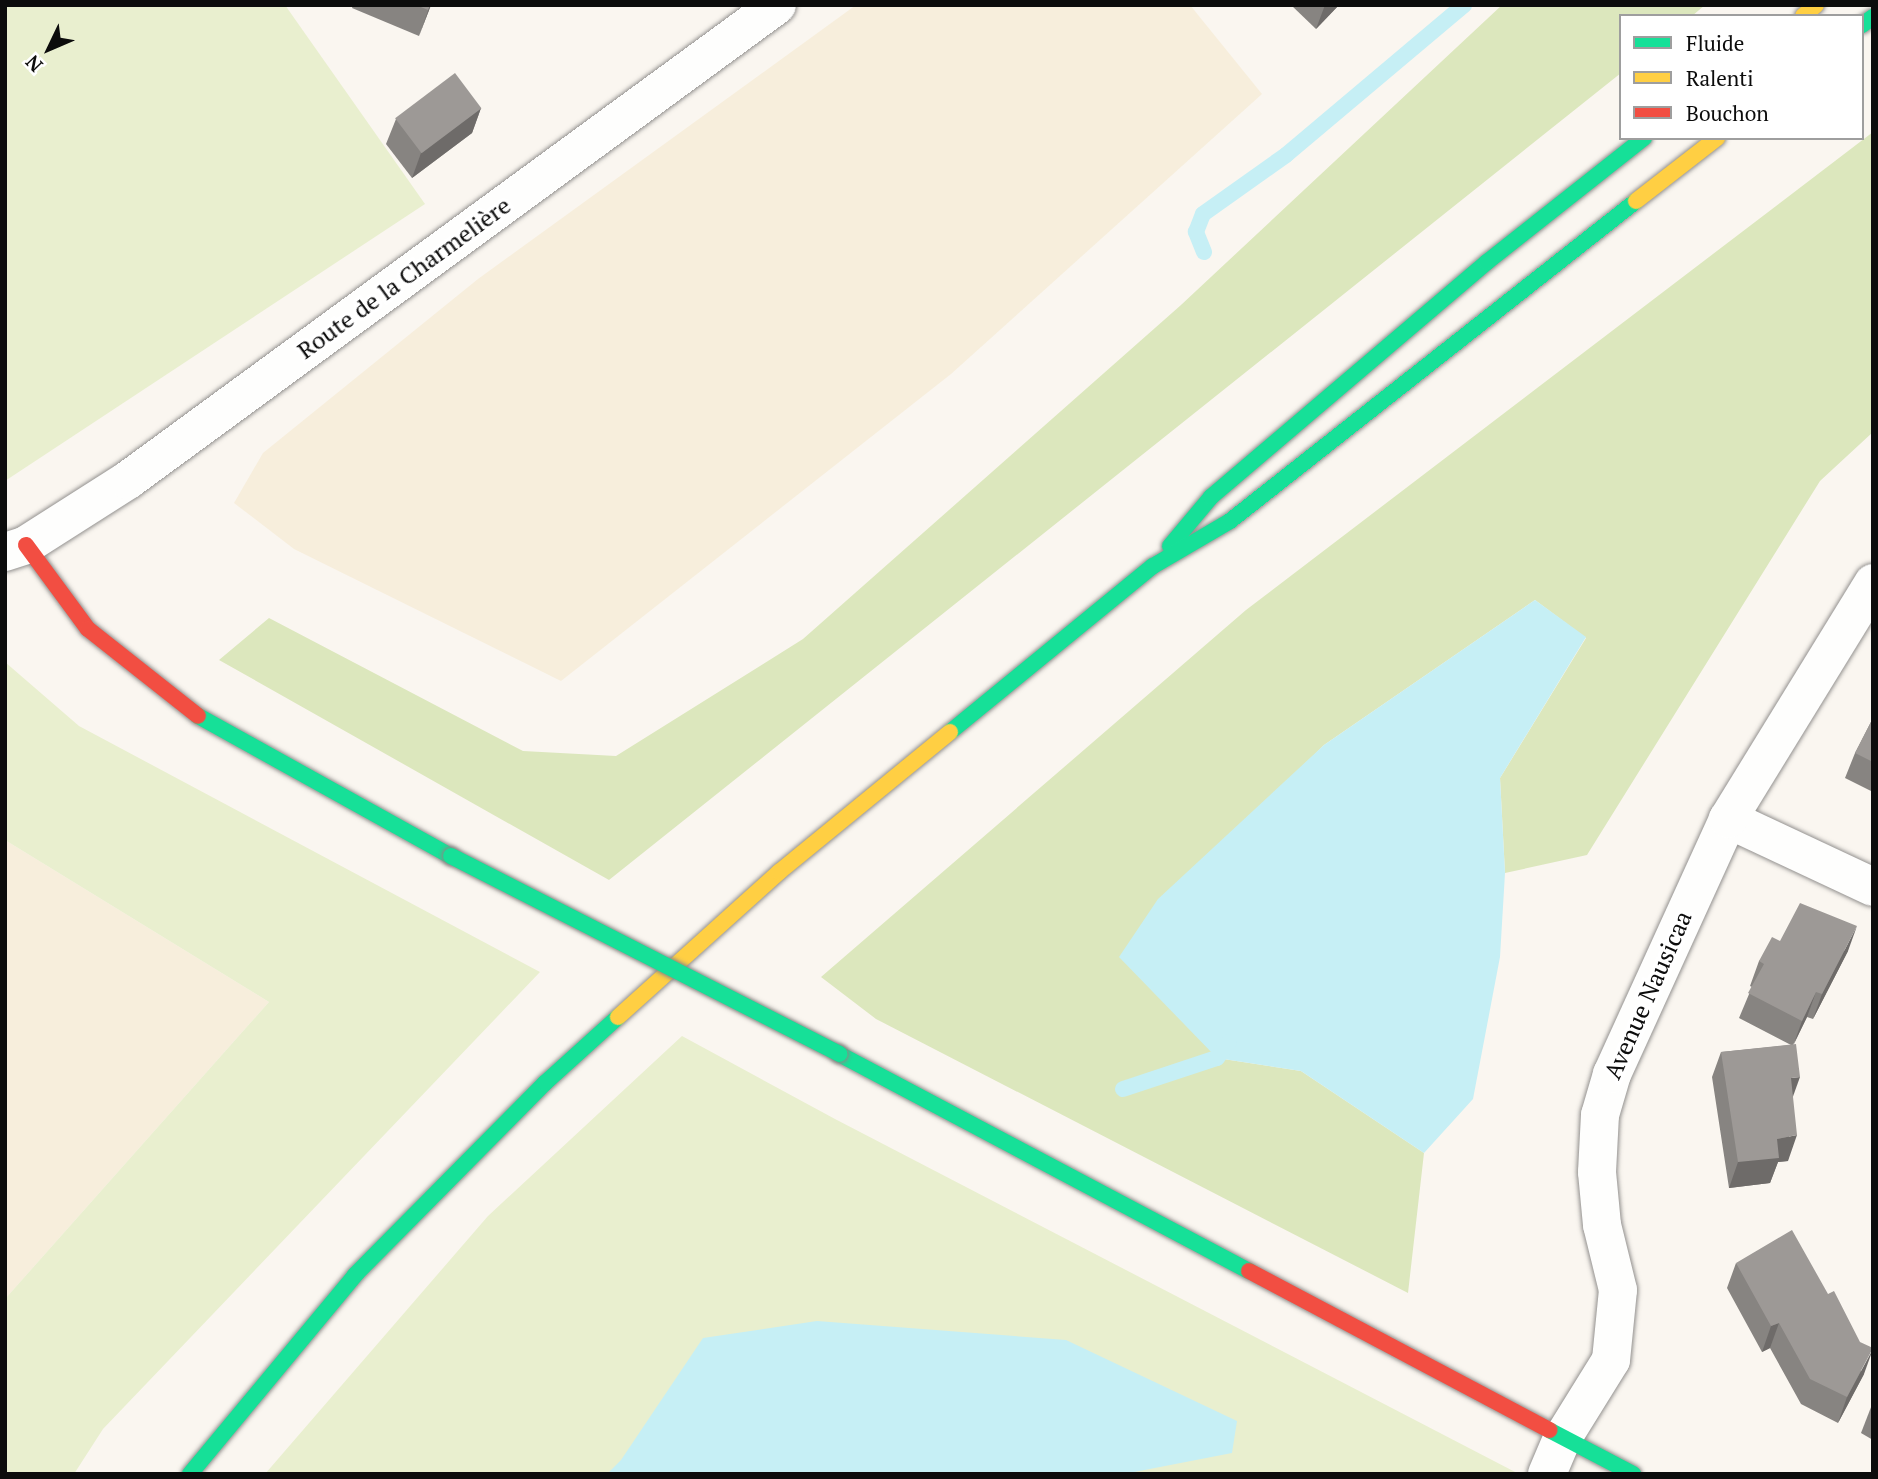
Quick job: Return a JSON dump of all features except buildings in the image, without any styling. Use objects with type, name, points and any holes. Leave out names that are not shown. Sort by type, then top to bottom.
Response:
[{"type":"main road","points":[[1153,566],[1211,497],[1487,262],[1641,140]]},
{"type":"main road","points":[[190,1474],[355,1275],[545,1083],[779,872],[1153,566],[1230,521],[1714,140]]},
{"type":"main road","points":[[16,548],[88,629],[190,712],[451,856],[839,1054],[1562,1439],[1633,1474]]},
{"type":"street","name":"Route de la Charmelière","points":[[16,548],[128,480],[777,5]]},
{"type":"street","name":"Avenue Nausicaa","points":[[1547,1474],[1562,1439],[1611,1360],[1618,1290],[1602,1225],[1597,1172],[1600,1115],[1612,1074],[1728,819],[1873,583]]},
{"type":"street","points":[[1728,819],[1873,887]]},
{"type":"shaded area","points":[[856,5],[1190,5],[1262,94],[951,374],[561,681],[294,549],[234,503],[263,453],[478,279]]},
{"type":"shaded area","points":[[5,840],[269,1002],[5,1299]]},
{"type":"green space","points":[[5,5],[285,5],[425,204],[5,481]]},
{"type":"green space","points":[[1502,5],[1705,5],[1694,14],[1619,14],[1619,75],[609,880],[219,660],[269,618],[523,751],[616,756],[803,639],[1181,305]]},
{"type":"green space","points":[[1873,132],[1873,432],[1820,481],[1587,855],[1505,873],[1500,778],[1586,638],[1535,600],[1324,745],[1246,821],[1217,1058],[1301,1071],[1424,1153],[1408,1293],[876,1019],[821,977],[1246,610]]},
{"type":"green space","points":[[5,662],[79,726],[540,972],[103,1429],[74,1474],[5,1474],[5,1299],[269,1002],[5,840]]},
{"type":"green space","points":[[682,1036],[835,1119],[1519,1474],[265,1474],[488,1216]]},
{"type":"water","points":[[1535,600],[1586,637],[1500,778],[1505,873],[1500,957],[1473,1099],[1424,1153],[1301,1071],[1217,1058],[1119,957],[1158,899],[1324,745]]},
{"type":"water","points":[[817,1321],[1066,1340],[1237,1421],[1232,1453],[1124,1474],[607,1474],[621,1460],[703,1338]]},
{"type":"waterway","points":[[1204,252],[1196,232],[1203,214],[1286,155],[1464,5]]},
{"type":"waterway","points":[[1123,1089],[1217,1058],[1229,1042]]},
{"type":"traffic: fast","points":[[1864,24],[1873,17]]},
{"type":"traffic: fast","points":[[1170,546],[1211,497],[1487,262],[1641,140]]},
{"type":"traffic: fast","points":[[950,732],[1153,566],[1230,521],[1636,201]]},
{"type":"traffic: fast","points":[[198,716],[451,856]]},
{"type":"traffic: fast","points":[[451,856],[839,1054]]},
{"type":"traffic: fast","points":[[190,1474],[355,1275],[545,1083],[618,1017]]},
{"type":"traffic: fast","points":[[839,1054],[1249,1271]]},
{"type":"traffic: fast","points":[[1549,1430],[1633,1474]]},
{"type":"traffic: slow","points":[[1805,14],[1816,5]]},
{"type":"traffic: slow","points":[[1636,201],[1714,140]]},
{"type":"traffic: slow","points":[[618,1017],[779,872],[950,732]]},
{"type":"traffic: jam","points":[[26,545],[88,629],[198,716]]},
{"type":"traffic: jam","points":[[1249,1271],[1549,1430]]}]
